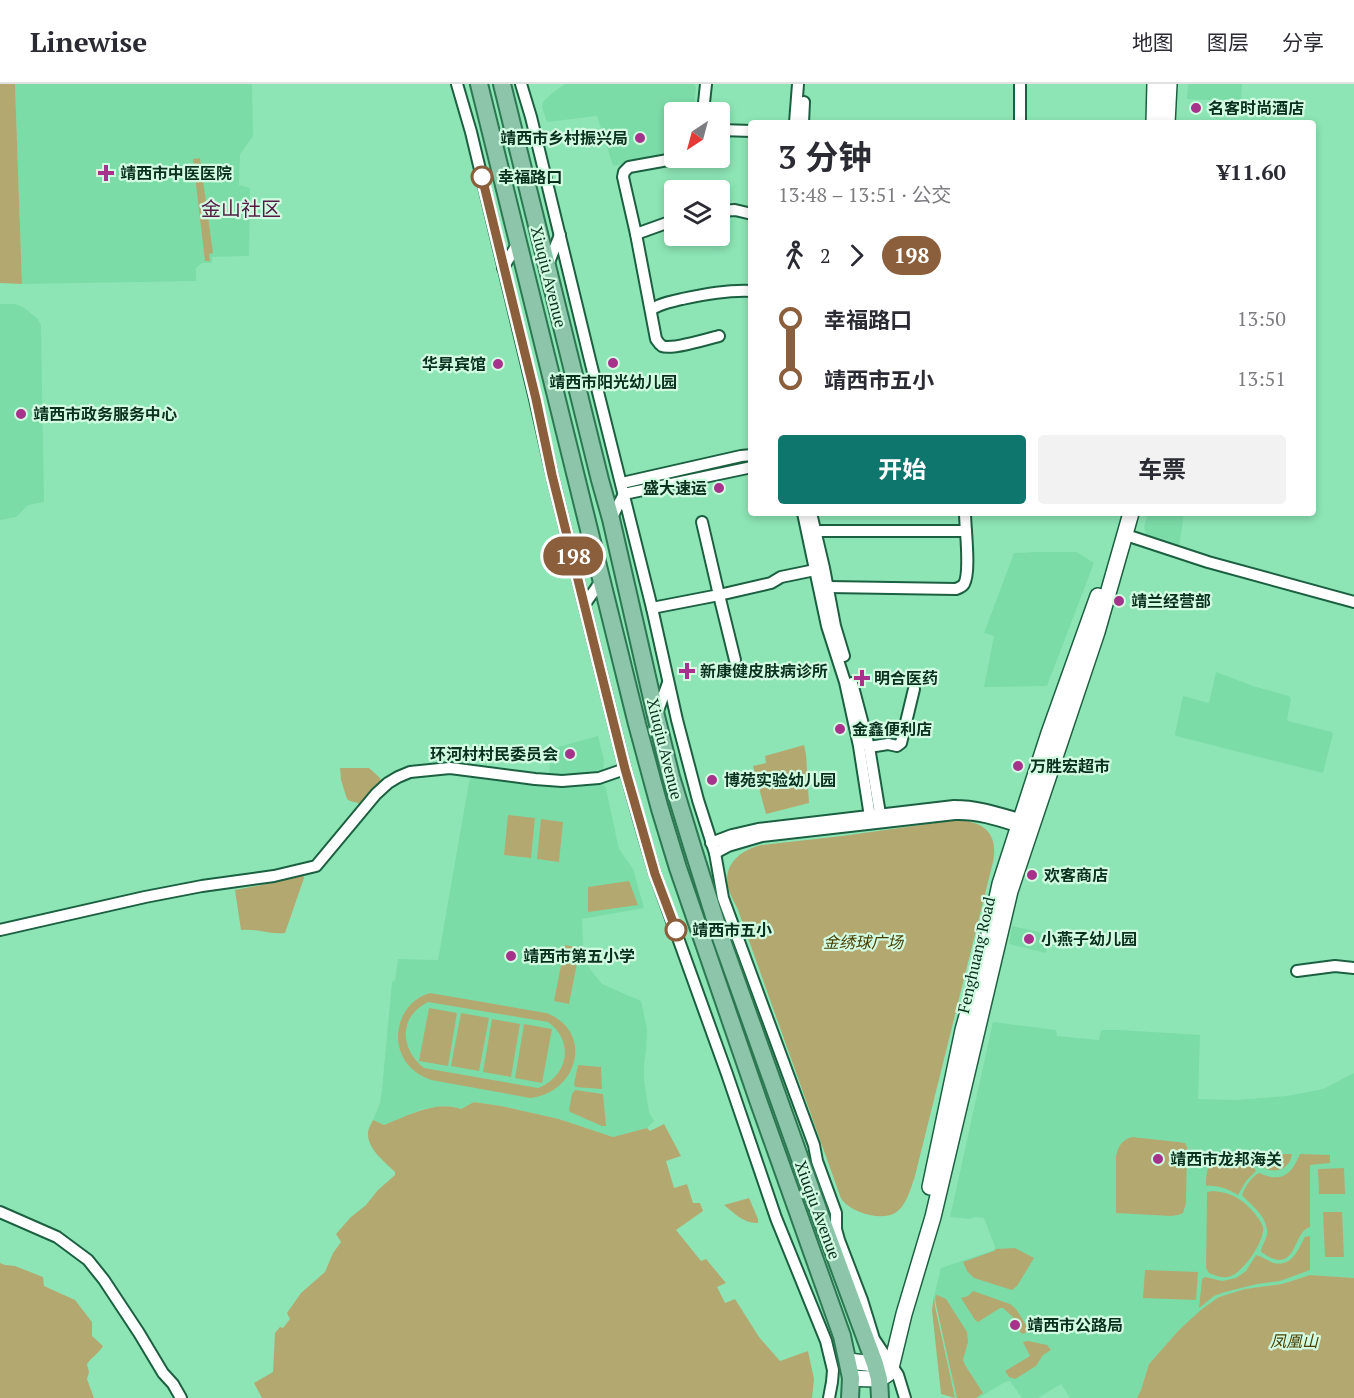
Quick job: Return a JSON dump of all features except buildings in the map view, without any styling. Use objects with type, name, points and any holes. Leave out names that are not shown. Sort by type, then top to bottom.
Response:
[{"type":"main road","name":"Xiuqiu Avenue","points":[[502,84],[611,519],[671,777],[720,935],[824,1226],[883,1366],[880,1398]]},
{"type":"main road","points":[[1154,120],[1155,84]]},
{"type":"main road","points":[[1167,120],[1169,84]]},
{"type":"main road","name":"Xiuqiu Avenue","points":[[480,91],[639,734],[663,819],[842,1336],[851,1378],[850,1398]]},
{"type":"main road","name":"Fenghuang Road","points":[[883,1366],[904,1314],[933,1217],[1048,733],[1103,582],[1122,516]]},
{"type":"main road","name":"Fenghuang Road","points":[[1025,825],[1041,801],[1097,633],[1130,516]]},
{"type":"main road","points":[[848,1361],[883,1366]]},
{"type":"main road","points":[[851,1378],[883,1366]]},
{"type":"street","points":[[457,84],[625,769],[655,874],[776,1218],[826,1341],[833,1370],[829,1398]]},
{"type":"street","points":[[521,84],[623,488],[668,683],[695,789],[713,848],[723,898],[814,1145],[817,1161],[836,1213],[839,1240],[862,1300],[883,1366],[898,1375],[904,1398]]},
{"type":"street","points":[[704,102],[706,84]]},
{"type":"street","points":[[795,120],[798,84]]},
{"type":"street","points":[[803,120],[805,84]]},
{"type":"street","points":[[1020,84],[1020,120]]},
{"type":"street","points":[[466,118],[480,91]]},
{"type":"street","points":[[730,130],[748,131]]},
{"type":"street","points":[[664,161],[629,167],[624,172],[623,182],[636,234],[656,339],[663,347],[719,336]]},
{"type":"street","points":[[730,210],[748,213]]},
{"type":"street","points":[[636,234],[664,224]]},
{"type":"street","points":[[547,267],[560,235]]},
{"type":"street","points":[[503,268],[518,243]]},
{"type":"street","points":[[651,310],[664,303],[709,293],[748,291]]},
{"type":"street","points":[[576,382],[590,360]]},
{"type":"street","points":[[536,399],[552,382]]},
{"type":"street","points":[[623,488],[748,455]]},
{"type":"street","points":[[623,488],[748,468]]},
{"type":"street","points":[[611,519],[623,488]]},
{"type":"street","points":[[804,516],[827,626],[844,682],[876,820]]},
{"type":"street","points":[[813,516],[835,626],[868,747],[876,820]]},
{"type":"street","points":[[828,587],[956,589],[965,584],[968,568],[965,516]]},
{"type":"street","points":[[702,522],[735,660]]},
{"type":"street","points":[[816,531],[966,531]]},
{"type":"street","points":[[1126,535],[1208,562],[1354,603]]},
{"type":"street","points":[[652,608],[771,583],[781,577],[815,570]]},
{"type":"street","points":[[585,604],[602,581]]},
{"type":"street","points":[[634,621],[648,592]]},
{"type":"street","points":[[656,716],[668,683]]},
{"type":"street","points":[[868,747],[888,744],[897,746],[901,743],[914,689]]},
{"type":"street","points":[[0,930],[145,897],[274,876],[316,866],[376,794],[388,783],[410,772],[450,768],[562,781],[599,778],[625,769]]},
{"type":"street","points":[[713,848],[762,836],[954,806],[986,808],[1025,825]]},
{"type":"street","points":[[1297,971],[1322,967],[1354,968]]},
{"type":"street","points":[[727,1074],[740,1046]]},
{"type":"street","points":[[0,1212],[57,1237],[88,1260],[104,1280],[181,1398]]},
{"type":"shaded area","name":"靖西市中医医院","points":[[15,84],[252,84],[253,136],[240,154],[239,185],[250,188],[249,256],[212,257],[212,263],[202,263],[196,268],[196,281],[22,284]]},
{"type":"shaded area","name":"靖西市乡村振兴局","points":[[694,84],[696,87],[695,102],[664,102],[664,155],[613,166],[597,116],[547,122],[542,107],[543,102],[563,85]]},
{"type":"shaded area","points":[[1188,84],[1242,84],[1241,102],[1187,99]]},
{"type":"shaded area","name":"靖西市政务服务中心","points":[[0,304],[15,304],[23,307],[38,319],[41,326],[44,502],[28,505],[16,517],[0,520]]},
{"type":"shaded area","points":[[1147,516],[1184,516],[1179,547],[1146,536],[1144,527]]},
{"type":"shaded area","points":[[1077,552],[1094,563],[1047,686],[984,687],[994,636],[984,633],[1014,553]]},
{"type":"shaded area","points":[[1216,672],[1289,696],[1291,699],[1288,721],[1332,732],[1323,773],[1176,736],[1183,696],[1209,703]]},
{"type":"shaded area","name":"环河村村民委员会","points":[[598,736],[604,760],[603,769],[597,774],[549,777],[550,759],[537,757],[538,750],[551,749]]},
{"type":"shaded area","name":"靖西市第五小学","points":[[472,775],[600,783],[606,789],[619,849],[633,869],[644,908],[582,919],[583,953],[590,969],[602,984],[641,1001],[647,1029],[644,1080],[649,1112],[654,1121],[647,1128],[613,1137],[559,1119],[474,1102],[461,1109],[445,1106],[423,1109],[384,1125],[373,1120],[380,1103],[392,982],[395,980],[398,959],[438,960]]},
{"type":"shaded area","name":"小燕子幼儿园","points":[[1012,926],[1048,934],[1046,953],[1009,944]]},
{"type":"shaded area","name":"靖西市龙邦海关","points":[[993,1022],[1056,1030],[1057,1036],[1099,1040],[1101,1030],[1200,1035],[1198,1099],[1236,1100],[1287,1096],[1323,1089],[1354,1073],[1354,1278],[1310,1275],[1282,1284],[1245,1289],[1219,1297],[1179,1330],[1149,1364],[1137,1398],[1070,1398],[1061,1384],[1038,1398],[1022,1398],[1010,1381],[979,1398],[955,1398],[934,1296],[941,1268],[994,1250],[995,1247],[984,1218],[950,1217]]},
{"type":"green space","points":[[0,84],[15,84],[22,284],[0,283]]},
{"type":"green space","points":[[200,158],[213,253],[209,254],[210,261],[205,261],[193,159]]},
{"type":"green space","points":[[804,745],[809,803],[766,814],[753,766],[766,763],[765,756]]},
{"type":"green space","points":[[340,768],[369,768],[381,780],[361,806],[347,799]]},
{"type":"green space","points":[[508,815],[535,818],[531,858],[504,855]]},
{"type":"green space","points":[[541,819],[563,822],[559,862],[537,859]]},
{"type":"green space","name":"金绣球广场","points":[[956,820],[974,823],[987,830],[994,843],[993,862],[910,1191],[903,1206],[895,1213],[875,1216],[853,1209],[840,1196],[729,890],[728,871],[740,854],[761,845]]},
{"type":"green space","points":[[303,874],[304,878],[285,933],[241,930],[235,890],[277,882]]},
{"type":"green space","points":[[629,881],[638,905],[588,912],[588,887]]},
{"type":"green space","points":[[565,945],[580,948],[569,1004],[554,1001]]},
{"type":"green space","points":[[430,993],[546,1013],[561,1021],[571,1033],[575,1046],[574,1060],[569,1073],[560,1085],[547,1094],[530,1098],[431,1080],[423,1076],[411,1068],[404,1058],[399,1047],[398,1036],[404,1014],[419,998]],"holes":[[[428,1002],[548,1022],[557,1030],[562,1039],[565,1048],[564,1058],[556,1076],[538,1088],[424,1068],[410,1052],[407,1043],[407,1024],[411,1016]]]},
{"type":"green space","points":[[429,1008],[457,1013],[448,1066],[419,1061]]},
{"type":"green space","points":[[461,1013],[489,1018],[479,1071],[451,1066]]},
{"type":"green space","points":[[492,1019],[520,1024],[511,1077],[483,1072]]},
{"type":"green space","points":[[524,1024],[552,1029],[542,1083],[515,1078]]},
{"type":"green space","points":[[578,1065],[601,1067],[602,1089],[575,1087]]},
{"type":"green space","points":[[575,1090],[603,1094],[606,1126],[570,1112],[572,1094]]},
{"type":"green space","points":[[474,1102],[559,1119],[613,1137],[647,1128],[650,1131],[664,1124],[681,1156],[666,1161],[674,1188],[687,1184],[693,1203],[700,1203],[703,1211],[676,1230],[701,1261],[706,1259],[726,1283],[717,1287],[725,1303],[735,1299],[759,1337],[780,1361],[808,1351],[814,1379],[812,1398],[262,1398],[254,1383],[273,1372],[275,1333],[280,1327],[283,1328],[290,1319],[287,1313],[301,1293],[325,1272],[333,1253],[341,1242],[336,1234],[395,1175],[395,1172],[377,1155],[368,1139],[368,1131],[373,1120],[384,1125],[432,1108],[441,1106],[461,1109]]},
{"type":"green space","points":[[1132,1137],[1185,1143],[1187,1147],[1186,1203],[1183,1213],[1171,1216],[1116,1213],[1116,1156],[1121,1144]]},
{"type":"green space","points":[[1255,1154],[1292,1154],[1286,1166],[1274,1170],[1262,1166]]},
{"type":"green space","points":[[1300,1154],[1330,1155],[1330,1163],[1310,1165],[1310,1227],[1301,1235],[1287,1258],[1274,1259],[1261,1252],[1267,1228],[1259,1213],[1242,1195],[1249,1182],[1259,1173],[1274,1177],[1285,1175],[1293,1167]]},
{"type":"green space","points":[[1249,1155],[1256,1171],[1246,1181],[1238,1195],[1223,1188],[1206,1186],[1212,1161],[1223,1156]]},
{"type":"green space","points":[[1344,1168],[1345,1194],[1319,1194],[1318,1169]]},
{"type":"green space","points":[[1207,1192],[1226,1193],[1242,1201],[1256,1215],[1263,1227],[1261,1240],[1253,1255],[1242,1268],[1228,1277],[1209,1273],[1206,1268]]},
{"type":"green space","points":[[749,1198],[758,1223],[744,1220],[724,1205]]},
{"type":"green space","points":[[1323,1212],[1342,1212],[1344,1257],[1325,1257]]},
{"type":"green space","points":[[1310,1236],[1310,1270],[1280,1281],[1225,1292],[1214,1296],[1199,1308],[1202,1279],[1205,1277],[1222,1281],[1236,1278],[1246,1271],[1256,1255],[1274,1263],[1286,1262],[1294,1256],[1305,1237]]},
{"type":"green space","points":[[1015,1248],[1034,1258],[1017,1286],[1012,1290],[974,1278],[967,1271],[963,1262],[996,1249]]},
{"type":"green space","points":[[0,1263],[43,1277],[44,1286],[75,1300],[92,1322],[92,1336],[103,1346],[87,1364],[89,1372],[87,1379],[94,1398],[0,1398]]},
{"type":"green space","points":[[1145,1270],[1198,1272],[1196,1300],[1143,1298]]},
{"type":"green space","name":"凤凰山","points":[[1310,1275],[1354,1278],[1354,1398],[1137,1398],[1149,1364],[1179,1330],[1202,1309],[1219,1297],[1245,1289],[1282,1284]]},
{"type":"green space","points":[[973,1291],[1010,1304],[1026,1325],[1027,1332],[1023,1334],[1019,1332],[1014,1318],[1003,1308],[978,1322],[975,1320],[961,1298]]},
{"type":"green space","points":[[937,1295],[946,1299],[967,1332],[968,1342],[963,1360],[983,1393],[976,1398],[957,1398],[936,1304]]},
{"type":"green space","points":[[934,1296],[955,1398],[941,1394],[932,1310]]},
{"type":"green space","points":[[1023,1342],[1047,1345],[1051,1350],[1043,1355],[1036,1366],[1015,1379],[1009,1377],[1005,1371],[1030,1356]]},
{"type":"bus line","name":"198","points":[[482,177],[536,399],[552,475],[625,769],[655,874],[676,930]]},
{"type":"place","name":"名客时尚酒店","points":[[1196,108]]},
{"type":"place","name":"靖西市乡村振兴局","points":[[640,138]]},
{"type":"place","name":"靖西市中医医院","points":[[106,173]]},
{"type":"place","name":"幸福路口","points":[[482,177]]},
{"type":"place","name":"靖西市阳光幼儿园","points":[[613,363]]},
{"type":"place","name":"华昇宾馆","points":[[498,364]]},
{"type":"place","name":"靖西市政务服务中心","points":[[21,414]]},
{"type":"place","name":"盛大速运","points":[[719,488]]},
{"type":"place","name":"靖兰经营部","points":[[1119,601]]},
{"type":"place","name":"新康健皮肤病诊所","points":[[687,671]]},
{"type":"place","name":"明合医药","points":[[862,678]]},
{"type":"place","name":"金鑫便利店","points":[[840,729]]},
{"type":"place","name":"环河村村民委员会","points":[[570,754]]},
{"type":"place","name":"万胜宏超市","points":[[1018,766]]},
{"type":"place","name":"博苑实验幼儿园","points":[[712,780]]},
{"type":"place","name":"欢客商店","points":[[1032,875]]},
{"type":"place","name":"靖西市五小","points":[[676,930]]},
{"type":"place","name":"小燕子幼儿园","points":[[1029,939]]},
{"type":"place","name":"靖西市第五小学","points":[[511,956]]},
{"type":"place","name":"靖西市龙邦海关","points":[[1158,1159]]},
{"type":"place","name":"靖西市公路局","points":[[1015,1325]]},
{"type":"district","name":"金山社区","points":[[241,209]]}]
